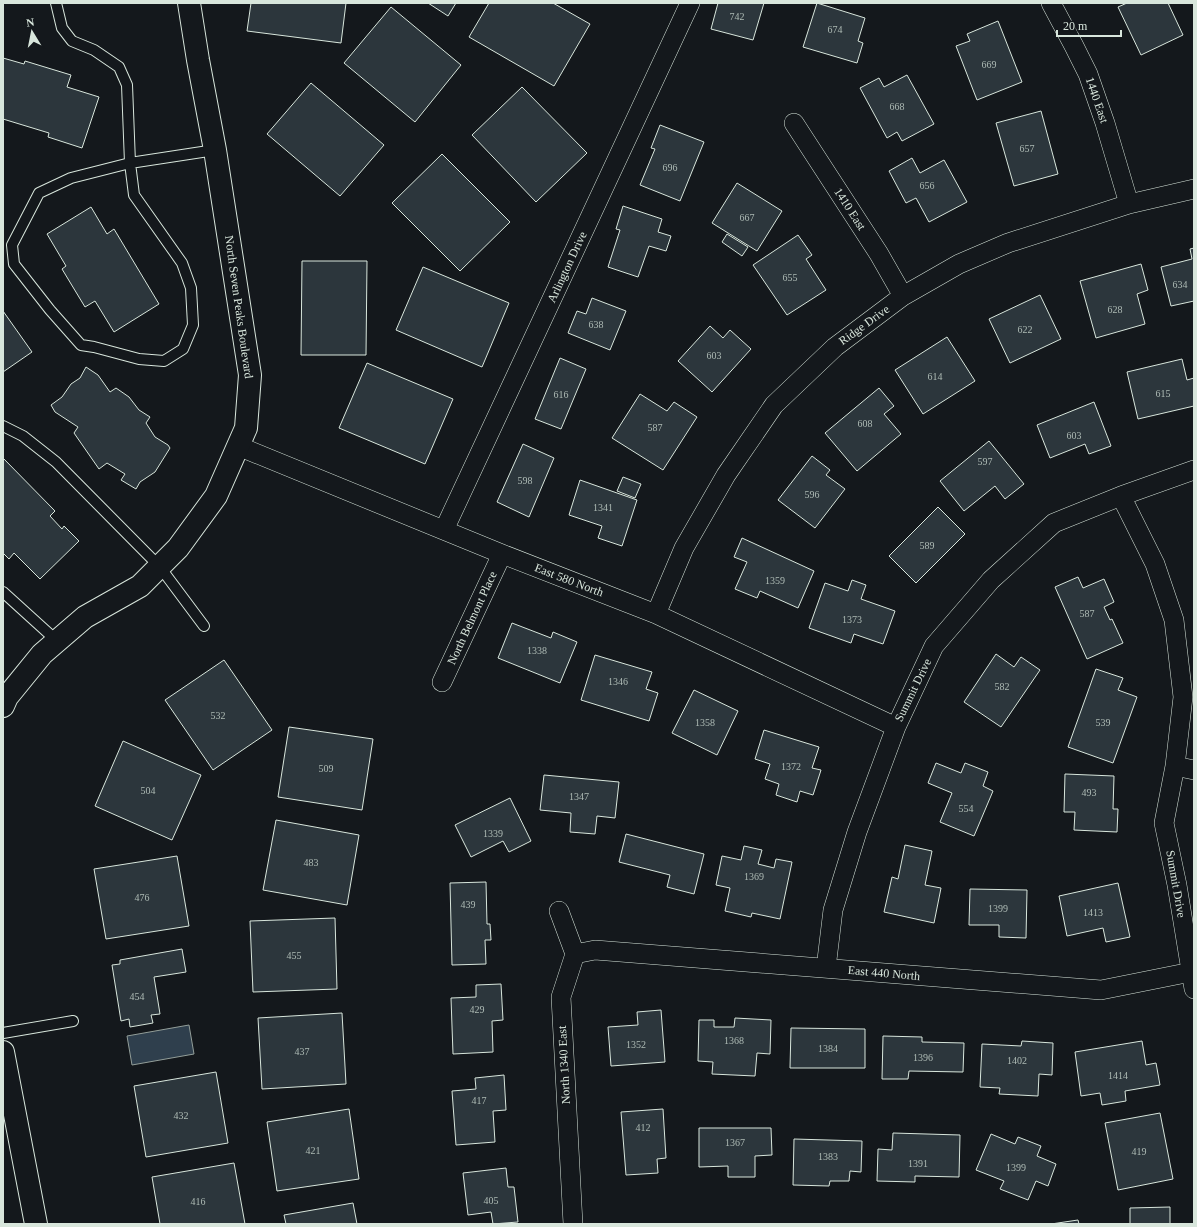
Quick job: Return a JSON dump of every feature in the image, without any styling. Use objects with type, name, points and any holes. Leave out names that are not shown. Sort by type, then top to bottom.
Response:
[{"type":"street","name":"North Seven Peaks Boulevard","points":[[3,706],[7,697],[42,654],[85,617],[140,586],[178,548],[216,496],[246,428],[250,375],[216,150],[188,3]]},
{"type":"street","name":"Arlington Drive","points":[[444,530],[690,3]]},
{"type":"street","name":"1440 East","points":[[1051,3],[1088,74],[1105,123],[1129,204]]},
{"type":"street","name":"1410 East","points":[[794,123],[879,254],[903,296]]},
{"type":"street","name":"Ridge Drive","points":[[656,614],[684,548],[726,474],[774,405],[835,347],[903,296],[959,264],[1008,243],[1129,204],[1194,189]]},
{"type":"street","name":"East 580 North","points":[[238,446],[502,554],[656,614],[896,726]]},
{"type":"street","name":"Summit Drive","points":[[826,968],[833,910],[857,832],[896,726],[934,646],[991,580],[1054,523],[1121,496],[1194,470]]},
{"type":"street","name":"Summit Drive","points":[[1121,496],[1155,564],[1174,620],[1183,697],[1174,766],[1164,824],[1177,885],[1193,981]]},
{"type":"street","name":"North Belmont Place","points":[[442,682],[502,554]]},
{"type":"street","points":[[1174,766],[1194,770]]},
{"type":"street","points":[[559,911],[576,954]]},
{"type":"street","name":"East 440 North","points":[[576,954],[595,950],[1101,990],[1193,981]]},
{"type":"street","name":"North 1340 East","points":[[573,1224],[560,997],[576,954]]},
{"type":"street","points":[[3,1052],[36,1224]]},
{"type":"lane","points":[[56,3],[62,28],[72,41],[94,50],[119,67],[127,85],[130,163],[134,195],[182,263],[191,288],[193,325],[183,349],[164,361],[139,359],[81,345],[50,310],[14,264],[12,245],[39,192],[71,178],[130,163],[216,150]]},
{"type":"lane","points":[[3,426],[23,436],[56,462],[160,567],[204,626]]},
{"type":"lane","points":[[3,592],[57,641]]},
{"type":"lane","points":[[3,1033],[73,1021]]},
{"type":"water","points":[[189,1025],[194,1054],[132,1065],[127,1036]]},
{"type":"building","points":[[251,3],[346,3],[341,43],[247,31]]},
{"type":"building","points":[[428,3],[456,3],[448,16]]},
{"type":"building","points":[[489,3],[553,3],[590,24],[554,86],[469,37]]},
{"type":"building","points":[[718,3],[764,3],[753,40],[711,29]]},
{"type":"building","points":[[817,3],[865,18],[858,41],[863,43],[857,63],[803,47]]},
{"type":"building","points":[[1127,3],[1168,3],[1183,35],[1141,55],[1118,7]]},
{"type":"building","points":[[391,7],[461,65],[415,122],[344,63]]},
{"type":"building","points":[[998,21],[1022,82],[977,100],[956,46],[970,41],[967,34]]},
{"type":"building","points":[[3,58],[24,64],[25,61],[71,75],[67,87],[99,97],[82,148],[48,137],[49,133],[3,119]]},
{"type":"building","points":[[907,75],[934,124],[902,141],[897,132],[887,138],[860,88],[879,78],[884,87]]},
{"type":"building","points":[[311,83],[384,145],[340,196],[267,134]]},
{"type":"building","points":[[522,87],[587,153],[536,202],[472,135]]},
{"type":"building","points":[[1041,111],[1058,174],[1014,186],[996,123]]},
{"type":"building","points":[[660,125],[704,142],[680,201],[640,185],[655,149],[651,148]]},
{"type":"building","points":[[442,154],[510,222],[460,271],[392,203]]},
{"type":"building","points":[[912,158],[920,173],[944,160],[967,202],[929,222],[916,198],[906,203],[889,171]]},
{"type":"building","points":[[737,183],[782,211],[757,251],[712,223]]},
{"type":"building","points":[[623,206],[662,219],[658,232],[671,236],[666,251],[649,246],[638,277],[608,267],[620,230],[616,229]]},
{"type":"building","points":[[91,207],[107,234],[114,229],[159,304],[114,332],[95,301],[85,307],[62,269],[66,266],[47,234]]},
{"type":"building","points":[[727,234],[748,247],[742,256],[722,242]]},
{"type":"building","points":[[798,235],[812,255],[806,259],[826,290],[787,315],[753,265]]},
{"type":"building","points":[[1194,248],[1194,301],[1171,306],[1161,267],[1192,259],[1190,249]]},
{"type":"building","points":[[302,261],[367,261],[366,355],[301,355]]},
{"type":"building","points":[[1141,264],[1148,290],[1137,294],[1145,324],[1096,338],[1080,281]]},
{"type":"building","points":[[423,267],[509,303],[482,367],[396,330]]},
{"type":"building","points":[[1040,295],[1061,339],[1010,363],[989,319]]},
{"type":"building","points":[[592,298],[626,311],[610,350],[568,333],[577,311],[586,314]]},
{"type":"building","points":[[3,311],[32,352],[3,372]]},
{"type":"building","points":[[710,326],[723,338],[730,330],[751,349],[712,392],[678,361]]},
{"type":"building","points":[[947,337],[975,381],[923,414],[895,370]]},
{"type":"building","points":[[560,358],[586,369],[561,429],[535,419]]},
{"type":"building","points":[[1182,359],[1187,380],[1194,378],[1194,406],[1138,419],[1127,372]]},
{"type":"building","points":[[367,363],[453,399],[425,464],[339,428]]},
{"type":"building","points":[[86,367],[98,375],[110,392],[116,388],[129,397],[139,410],[150,417],[146,423],[155,437],[168,445],[170,448],[155,472],[140,482],[136,489],[121,480],[125,474],[107,463],[99,469],[74,433],[78,427],[55,412],[51,405],[62,397],[71,384],[80,378]]},
{"type":"building","points":[[879,388],[894,406],[884,414],[901,434],[857,471],[825,433]]},
{"type":"building","points":[[640,394],[667,411],[674,402],[697,417],[663,470],[612,438]]},
{"type":"building","points":[[1094,402],[1111,446],[1089,454],[1085,444],[1050,458],[1037,425]]},
{"type":"building","points":[[989,441],[1024,484],[1005,499],[995,486],[964,511],[940,481]]},
{"type":"building","points":[[523,444],[554,458],[529,517],[497,502]]},
{"type":"building","points":[[812,456],[830,470],[826,475],[845,489],[815,528],[778,500]]},
{"type":"building","points":[[3,458],[55,511],[50,516],[62,529],[64,526],[79,541],[40,579],[14,553],[9,559],[3,553]]},
{"type":"building","points":[[623,477],[641,484],[635,498],[617,491]]},
{"type":"building","points":[[580,480],[637,500],[622,546],[598,538],[602,526],[569,515]]},
{"type":"building","points":[[938,507],[965,534],[916,583],[889,556]]},
{"type":"building","points":[[742,538],[814,571],[798,608],[760,591],[757,598],[735,589],[747,562],[734,557]]},
{"type":"building","points":[[1078,577],[1083,588],[1104,579],[1114,602],[1104,607],[1110,620],[1112,619],[1123,643],[1087,659],[1055,587]]},
{"type":"building","points":[[852,580],[866,585],[861,599],[895,611],[883,644],[854,634],[851,643],[809,628],[825,583],[848,591]]},
{"type":"building","points":[[512,623],[551,638],[553,632],[577,642],[560,683],[498,658]]},
{"type":"building","points":[[996,654],[1014,667],[1021,657],[1040,670],[1001,727],[964,702]]},
{"type":"building","points":[[595,655],[652,672],[646,689],[658,693],[649,721],[581,700]]},
{"type":"building","points":[[224,660],[272,730],[213,770],[165,700]]},
{"type":"building","points":[[1096,669],[1123,678],[1118,690],[1137,697],[1113,763],[1068,747]]},
{"type":"building","points":[[694,690],[738,711],[717,755],[672,733]]},
{"type":"building","points":[[289,727],[373,739],[362,810],[278,797]]},
{"type":"building","points":[[764,730],[819,747],[812,768],[821,770],[813,795],[800,791],[797,802],[776,795],[779,784],[765,779],[770,764],[755,759]]},
{"type":"building","points":[[123,741],[201,775],[172,840],[95,806]]},
{"type":"building","points":[[936,763],[961,773],[965,763],[988,772],[983,786],[993,791],[974,836],[940,822],[952,793],[928,783]]},
{"type":"building","points":[[1065,774],[1114,776],[1113,809],[1118,809],[1117,832],[1074,830],[1075,812],[1064,812]]},
{"type":"building","points":[[544,775],[619,782],[615,818],[597,816],[595,834],[570,832],[571,813],[540,810]]},
{"type":"building","points":[[510,798],[531,841],[509,852],[503,841],[471,857],[455,825]]},
{"type":"building","points":[[276,820],[359,835],[347,905],[263,890]]},
{"type":"building","points":[[626,834],[704,854],[694,894],[667,887],[670,875],[619,862]]},
{"type":"building","points":[[905,845],[932,851],[925,885],[941,888],[934,923],[884,912],[892,877],[898,879]]},
{"type":"building","points":[[744,846],[762,850],[758,864],[774,868],[776,859],[792,862],[780,919],[752,913],[751,917],[725,911],[730,888],[716,885],[722,856],[741,860]]},
{"type":"building","points":[[177,856],[189,926],[106,939],[94,869]]},
{"type":"building","points":[[486,882],[487,924],[490,924],[491,940],[485,940],[486,964],[452,965],[450,883]]},
{"type":"building","points":[[1118,883],[1130,937],[1106,942],[1103,928],[1067,936],[1059,896]]},
{"type":"building","points":[[970,889],[1027,890],[1026,938],[999,937],[999,925],[969,925]]},
{"type":"building","points":[[335,918],[337,989],[253,992],[250,921]]},
{"type":"building","points":[[182,949],[186,972],[154,977],[160,1014],[151,1015],[153,1023],[130,1027],[129,1019],[121,1021],[112,965],[120,964],[120,960]]},
{"type":"building","points":[[501,984],[503,1020],[492,1021],[493,1052],[453,1054],[451,998],[476,997],[476,985]]},
{"type":"building","points":[[661,1010],[665,1062],[611,1066],[608,1027],[638,1025],[637,1012]]},
{"type":"building","points":[[342,1013],[346,1084],[262,1089],[258,1018]]},
{"type":"building","points":[[735,1018],[771,1020],[770,1054],[757,1053],[755,1076],[712,1074],[713,1062],[698,1061],[699,1020],[714,1020],[714,1027],[734,1027]]},
{"type":"building","points":[[791,1028],[865,1029],[865,1068],[790,1068]]},
{"type":"building","points":[[883,1036],[922,1037],[922,1042],[964,1043],[963,1072],[909,1071],[908,1079],[882,1079]]},
{"type":"building","points":[[1022,1041],[1053,1043],[1052,1075],[1039,1074],[1038,1096],[999,1094],[1000,1088],[980,1087],[982,1044],[1021,1046]]},
{"type":"building","points":[[1142,1041],[1146,1065],[1156,1063],[1160,1085],[1125,1091],[1126,1101],[1102,1105],[1100,1093],[1081,1096],[1075,1052]]},
{"type":"building","points":[[216,1072],[228,1143],[146,1157],[134,1086]]},
{"type":"building","points":[[504,1075],[506,1110],[493,1111],[495,1142],[456,1145],[452,1091],[476,1089],[475,1078]]},
{"type":"building","points":[[349,1109],[359,1179],[277,1191],[267,1122]]},
{"type":"building","points":[[663,1109],[666,1158],[657,1159],[658,1173],[626,1175],[621,1112]]},
{"type":"building","points":[[1160,1113],[1173,1179],[1118,1190],[1105,1123]]},
{"type":"building","points":[[699,1128],[771,1128],[772,1155],[755,1156],[755,1177],[728,1177],[728,1166],[699,1167]]},
{"type":"building","points":[[893,1133],[960,1135],[959,1177],[915,1176],[915,1182],[877,1181],[878,1149],[892,1150]]},
{"type":"building","points":[[991,1134],[1015,1144],[1018,1137],[1041,1146],[1037,1156],[1056,1164],[1048,1186],[1036,1181],[1028,1200],[1000,1189],[1004,1181],[976,1170]]},
{"type":"building","points":[[794,1139],[862,1141],[861,1172],[850,1171],[849,1181],[830,1181],[829,1186],[793,1185]]},
{"type":"building","points":[[234,1163],[245,1224],[160,1224],[152,1177]]},
{"type":"building","points":[[506,1168],[508,1187],[514,1187],[518,1222],[493,1224],[491,1212],[468,1215],[463,1173]]},
{"type":"building","points":[[353,1203],[357,1224],[286,1224],[284,1215]]},
{"type":"building","points":[[1170,1207],[1170,1224],[1130,1224],[1130,1208]]},
{"type":"building","points":[[1078,1220],[1079,1224],[1051,1224]]}]
